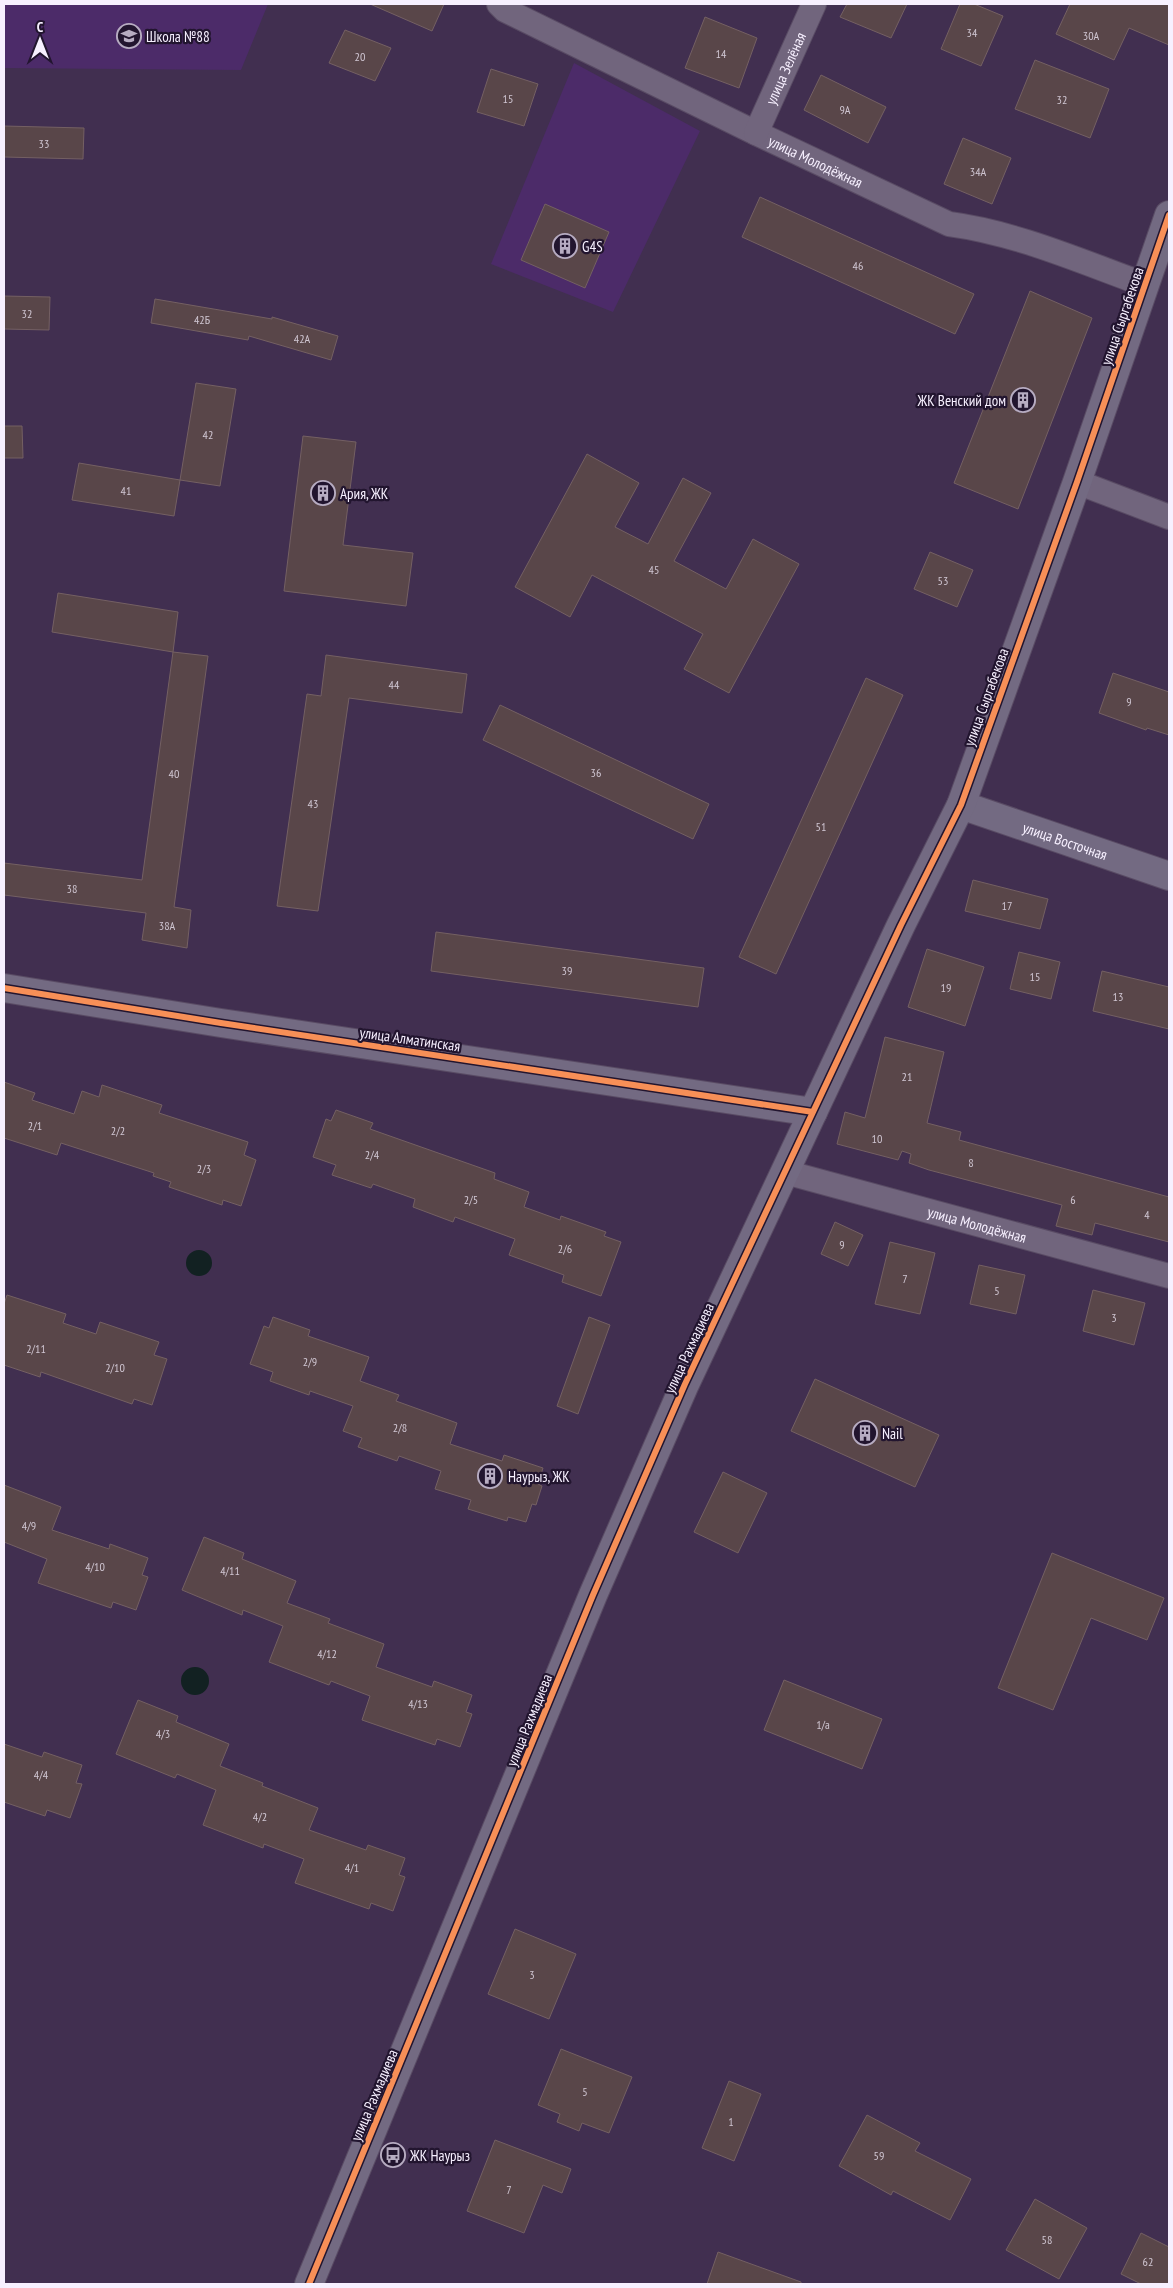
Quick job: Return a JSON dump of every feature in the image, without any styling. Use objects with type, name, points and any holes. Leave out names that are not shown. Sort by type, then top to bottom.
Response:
[{"type":"street","name":"улица Молодёжная","points":[[499,4],[506,10],[756,133],[950,224],[972,227],[1020,240],[1146,285]]},
{"type":"street","name":"улица Зелёная","points":[[756,133],[814,4]]},
{"type":"street","name":"улица Сыргабекова","points":[[785,1172],[901,925],[960,805],[1077,482],[1169,215]]},
{"type":"street","points":[[1077,482],[1169,517]]},
{"type":"street","name":"улица Восточная","points":[[960,805],[1169,876]]},
{"type":"street","name":"улица Алматинская","points":[[4,988],[220,1023],[813,1112]]},
{"type":"street","name":"улица Молодёжная","points":[[785,1172],[1169,1276]]},
{"type":"street","name":"улица Рахмадиева","points":[[309,2284],[594,1595],[685,1384],[785,1172]]},
{"type":"shaded area","name":"Школа №88","points":[[4,4],[268,4],[241,70],[4,68]]},
{"type":"shaded area","points":[[574,63],[700,131],[613,312],[491,264]]},
{"type":"shaded area","points":[[199,1250],[208,1254],[212,1263],[208,1272],[199,1276],[190,1272],[186,1263],[190,1254]]},
{"type":"shaded area","points":[[195,1667],[205,1671],[209,1681],[205,1691],[195,1695],[185,1691],[181,1681],[185,1671]]},
{"type":"building","points":[[370,4],[444,4],[432,31]]},
{"type":"building","points":[[847,4],[907,4],[891,38],[840,17]]},
{"type":"building","points":[[960,4],[974,4],[1003,16],[981,66],[941,49]]},
{"type":"building","points":[[1070,4],[1169,4],[1169,45],[1129,28],[1114,60],[1056,34]]},
{"type":"building","points":[[705,17],[757,38],[739,88],[685,68]]},
{"type":"building","points":[[345,30],[391,48],[375,81],[329,63]]},
{"type":"building","points":[[1035,60],[1109,89],[1090,138],[1015,109]]},
{"type":"building","points":[[491,69],[538,84],[524,126],[477,112]]},
{"type":"building","points":[[821,75],[886,107],[868,143],[804,110]]},
{"type":"building","points":[[4,126],[84,128],[83,159],[4,157]]},
{"type":"building","points":[[963,138],[1011,158],[992,204],[944,184]]},
{"type":"building","points":[[760,197],[974,294],[955,334],[742,237]]},
{"type":"building","name":"G4S","points":[[545,204],[609,232],[585,288],[521,260]]},
{"type":"building","name":"ЖК Венский дом","points":[[1030,291],[1092,318],[1018,509],[954,483]]},
{"type":"building","points":[[4,296],[50,297],[49,330],[4,329]]},
{"type":"building","points":[[155,299],[272,319],[272,317],[338,336],[331,360],[249,336],[248,340],[151,323]]},
{"type":"building","points":[[196,383],[236,389],[220,486],[180,480]]},
{"type":"building","points":[[4,426],[22,426],[23,458],[4,458]]},
{"type":"building","name":"Ария, ЖК","points":[[303,436],[356,442],[343,545],[413,553],[406,606],[284,591]]},
{"type":"building","points":[[587,454],[639,483],[615,527],[648,544],[683,478],[711,493],[674,561],[726,589],[753,539],[799,564],[729,693],[684,669],[703,634],[592,575],[570,617],[515,587]]},
{"type":"building","points":[[79,463],[180,480],[174,516],[72,500]]},
{"type":"building","points":[[930,552],[973,570],[957,607],[914,589]]},
{"type":"building","points":[[58,593],[178,612],[173,652],[52,632]]},
{"type":"building","points":[[173,652],[208,656],[174,907],[191,910],[187,948],[142,940],[146,913],[4,895],[4,863],[142,880]]},
{"type":"building","points":[[326,655],[467,674],[462,713],[349,698],[318,911],[277,906],[307,694],[321,696]]},
{"type":"building","points":[[1113,673],[1169,692],[1169,735],[1147,728],[1146,730],[1099,713]]},
{"type":"building","points":[[866,678],[903,695],[776,974],[739,957]]},
{"type":"building","points":[[500,705],[709,804],[693,839],[483,740]]},
{"type":"building","points":[[973,880],[1048,899],[1040,929],[965,911]]},
{"type":"building","points":[[436,932],[704,968],[698,1007],[431,971]]},
{"type":"building","points":[[927,949],[984,967],[965,1026],[908,1007]]},
{"type":"building","points":[[1019,952],[1060,962],[1051,999],[1010,989]]},
{"type":"building","points":[[1102,971],[1169,987],[1169,1029],[1093,1011]]},
{"type":"building","points":[[885,1037],[944,1052],[927,1123],[961,1132],[959,1140],[1169,1197],[1169,1242],[1095,1223],[1092,1235],[1056,1226],[1062,1205],[929,1170],[909,1163],[911,1154],[902,1151],[898,1160],[837,1144],[845,1112],[865,1118]]},
{"type":"building","points":[[4,1082],[35,1093],[32,1100],[74,1114],[82,1091],[99,1097],[102,1085],[162,1105],[159,1113],[248,1142],[244,1155],[256,1160],[241,1206],[223,1200],[222,1205],[169,1187],[171,1182],[153,1176],[154,1173],[61,1143],[57,1155],[4,1138]]},
{"type":"building","points":[[336,1110],[373,1123],[370,1129],[495,1173],[494,1179],[529,1192],[524,1207],[560,1220],[561,1216],[606,1232],[604,1236],[621,1242],[601,1296],[562,1282],[564,1275],[509,1255],[515,1239],[455,1217],[453,1222],[413,1207],[415,1199],[373,1184],[371,1188],[332,1175],[336,1165],[313,1157],[326,1119],[331,1121]]},
{"type":"building","points":[[835,1222],[863,1235],[848,1266],[821,1254]]},
{"type":"building","points":[[890,1242],[935,1253],[920,1314],[875,1304]]},
{"type":"building","points":[[979,1265],[1025,1275],[1016,1314],[970,1304]]},
{"type":"building","points":[[1093,1290],[1145,1303],[1134,1345],[1083,1331]]},
{"type":"building","points":[[7,1295],[66,1314],[63,1323],[96,1334],[100,1322],[159,1342],[154,1355],[167,1359],[152,1405],[134,1399],[132,1404],[41,1372],[40,1377],[4,1365],[4,1304]]},
{"type":"building","points":[[273,1317],[310,1330],[308,1336],[369,1357],[360,1381],[399,1395],[396,1401],[457,1423],[450,1444],[502,1461],[504,1455],[543,1468],[538,1484],[542,1486],[536,1505],[532,1504],[526,1522],[508,1517],[507,1521],[468,1509],[471,1500],[435,1489],[441,1471],[399,1456],[397,1461],[358,1447],[362,1438],[343,1431],[353,1406],[310,1391],[309,1395],[270,1381],[273,1372],[250,1364],[264,1326],[269,1328]]},
{"type":"building","points":[[589,1317],[610,1325],[578,1414],[557,1406]]},
{"type":"building","name":"Nail","points":[[815,1379],[939,1435],[915,1487],[791,1431]]},
{"type":"building","points":[[723,1472],[767,1493],[738,1553],[694,1532]]},
{"type":"building","points":[[4,1485],[61,1507],[52,1530],[109,1549],[110,1544],[148,1558],[142,1575],[148,1577],[136,1610],[113,1602],[111,1608],[38,1583],[47,1559],[4,1542]]},
{"type":"building","points":[[204,1537],[244,1553],[242,1559],[296,1581],[287,1603],[330,1619],[328,1623],[384,1644],[376,1667],[432,1687],[434,1681],[472,1695],[466,1712],[472,1714],[460,1747],[437,1739],[435,1745],[362,1720],[370,1696],[331,1681],[329,1685],[269,1662],[283,1626],[243,1610],[242,1615],[182,1590]]},
{"type":"building","points":[[1052,1553],[1164,1598],[1147,1640],[1091,1618],[1053,1710],[998,1688]]},
{"type":"building","points":[[784,1680],[882,1719],[862,1769],[764,1730]]},
{"type":"building","points":[[138,1700],[178,1716],[176,1722],[229,1744],[220,1766],[263,1783],[262,1786],[318,1808],[309,1830],[366,1850],[368,1845],[405,1858],[399,1875],[405,1877],[393,1911],[371,1903],[369,1909],[295,1883],[304,1859],[264,1844],[263,1848],[203,1825],[216,1790],[177,1774],[175,1778],[116,1754]]},
{"type":"building","points":[[4,1744],[42,1757],[44,1752],[82,1765],[76,1783],[82,1784],[70,1818],[47,1810],[45,1816],[4,1802]]},
{"type":"building","points":[[515,1929],[576,1954],[549,2019],[488,1994]]},
{"type":"building","points":[[561,2049],[632,2077],[609,2133],[582,2123],[579,2131],[557,2122],[560,2114],[538,2105]]},
{"type":"building","points":[[729,2081],[761,2094],[734,2161],[702,2148]]},
{"type":"building","points":[[867,2115],[920,2143],[915,2151],[971,2179],[950,2220],[893,2191],[891,2195],[839,2166]]},
{"type":"building","points":[[495,2140],[571,2169],[562,2193],[543,2185],[524,2233],[467,2211]]},
{"type":"building","points":[[1035,2199],[1087,2228],[1059,2279],[1006,2250]]},
{"type":"building","points":[[1141,2233],[1169,2247],[1169,2284],[1141,2284],[1121,2274]]},
{"type":"building","points":[[718,2252],[801,2282],[801,2284],[707,2284]]},
{"type":"cycle path","points":[[309,2284],[593,1595],[685,1384],[901,925],[961,805],[1077,482],[1169,215]]},
{"type":"cycle path","points":[[4,988],[221,1023],[813,1112]]},
{"type":"place","name":"Школа №88","points":[[129,36]]},
{"type":"place","name":"G4S","points":[[565,246]]},
{"type":"place","name":"ЖК Венский дом","points":[[1023,400]]},
{"type":"place","name":"Ария, ЖК","points":[[323,493]]},
{"type":"place","name":"Nail","points":[[865,1433]]},
{"type":"place","name":"Наурыз, ЖК","points":[[490,1476]]},
{"type":"place","name":"ЖК Наурыз","points":[[393,2155]]}]
